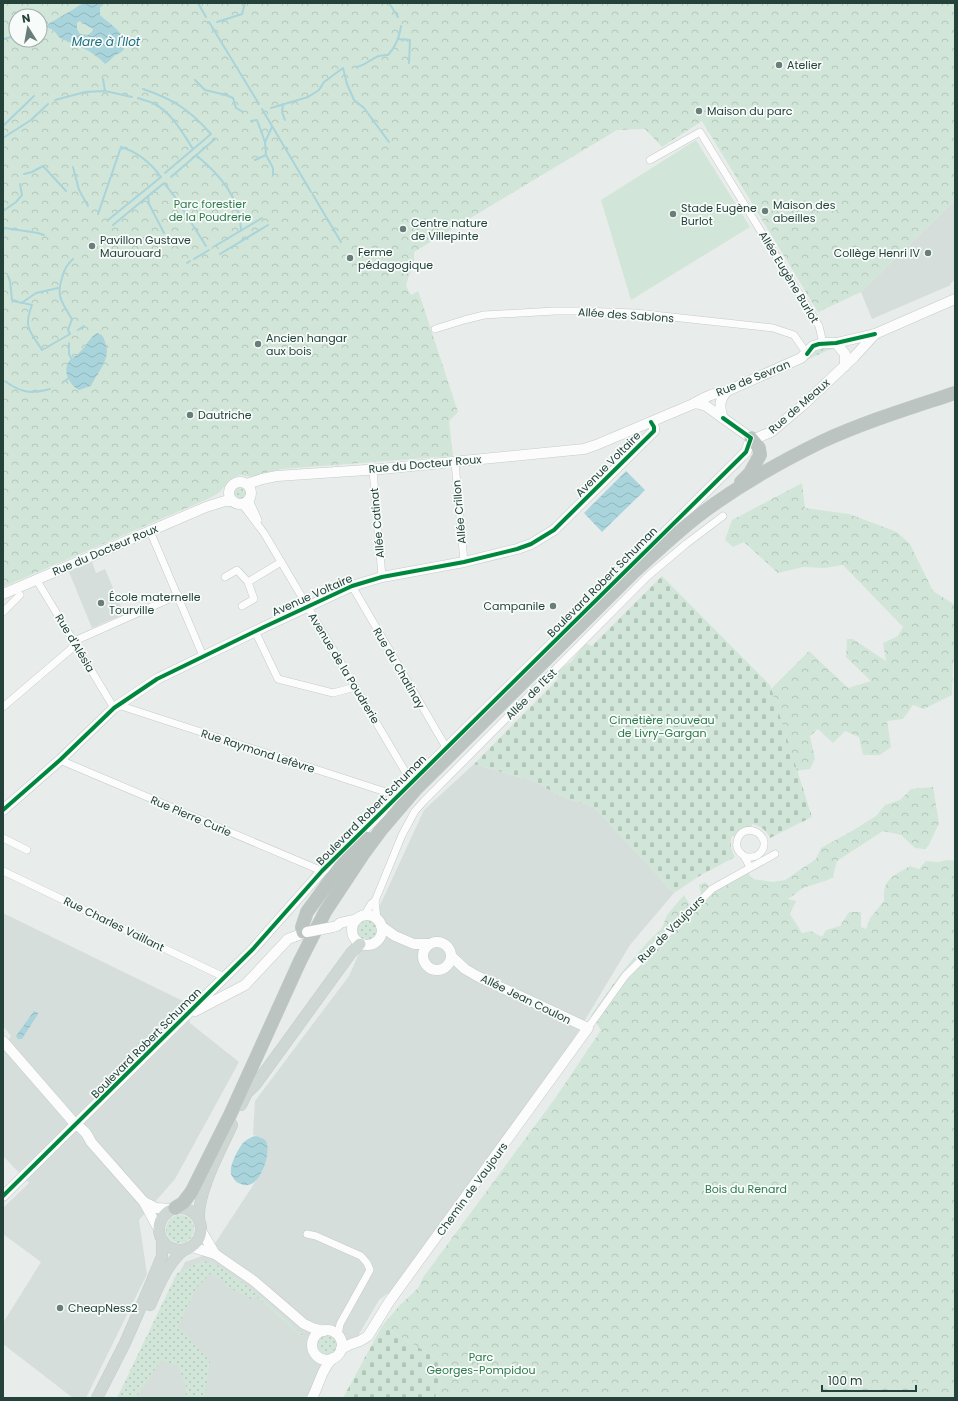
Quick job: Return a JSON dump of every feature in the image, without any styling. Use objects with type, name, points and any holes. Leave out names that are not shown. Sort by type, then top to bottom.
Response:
[{"type":"highway","points":[[305,932],[302,927],[307,912],[350,855],[399,802],[441,764],[634,572],[698,515],[754,478],[822,442],[868,423],[955,393]]},
{"type":"highway","points":[[247,1093],[308,958],[333,912],[369,856],[405,812],[431,784],[638,577],[687,532],[726,505],[793,465],[845,441],[955,401]]},
{"type":"highway","points":[[719,501],[728,490],[741,482],[750,473],[757,462],[760,455],[759,448],[751,438]]},
{"type":"highway","points":[[174,1208],[182,1203],[192,1191],[230,1115],[296,968],[325,912],[399,802]]},
{"type":"main road","points":[[106,1398],[170,1264],[177,1255],[200,1238],[202,1224],[198,1209],[201,1199],[213,1166],[247,1093],[256,1084],[351,953],[360,944]]},
{"type":"main road","points":[[98,1398],[125,1343],[162,1256],[159,1224],[162,1217],[166,1212],[174,1208],[182,1207],[194,1212],[199,1217]]},
{"type":"main road","points":[[160,1235],[171,1248],[188,1248]]},
{"type":"street","name":"Allée Eugène Burlot","points":[[650,160],[700,132],[819,326],[824,343]]},
{"type":"street","points":[[824,343],[836,343],[875,334],[955,299]]},
{"type":"street","name":"Allée des Sablons","points":[[435,329],[484,315],[561,311],[635,313],[773,328],[794,335],[807,354]]},
{"type":"street","name":"Rue de Meaux","points":[[751,438],[757,438],[771,432],[802,406],[845,366],[875,334]]},
{"type":"street","name":"Rue de Sevran","points":[[651,422],[700,400],[720,392],[727,391],[801,358],[814,346],[824,343]]},
{"type":"street","points":[[836,343],[845,354],[845,366]]},
{"type":"street","points":[[724,418],[720,408],[720,401],[727,391]]},
{"type":"street","points":[[695,403],[706,406],[751,438]]},
{"type":"street","name":"Rue du Docteur Roux","points":[[3,594],[206,507],[244,497],[262,485],[294,476],[372,470],[584,449],[651,422]]},
{"type":"street","name":"Avenue Voltaire","points":[[3,810],[60,760],[116,707],[157,680],[203,656],[352,586],[382,577],[464,562],[531,544],[554,530],[654,431],[654,427],[651,422]]},
{"type":"street","name":"Boulevard Robert Schuman","points":[[3,1196],[253,949],[322,871],[399,802],[412,783],[746,452],[751,438]]},
{"type":"street","name":"Allée Crillon","points":[[455,462],[464,562]]},
{"type":"street","name":"Allée Catinat","points":[[372,470],[382,577]]},
{"type":"street","name":"Rue du Docteur Roux","points":[[206,507],[229,491],[234,484],[242,482],[244,497]]},
{"type":"street","points":[[229,491],[229,495],[244,497]]},
{"type":"street","name":"Avenue de la Poudrerie","points":[[244,497],[412,783]]},
{"type":"street","name":"Allée de l'Est","points":[[360,918],[375,900],[402,835],[415,811],[424,800],[648,576],[686,544],[723,516]]},
{"type":"street","points":[[150,531],[203,656]]},
{"type":"street","points":[[248,582],[281,562]]},
{"type":"street","points":[[225,577],[237,570],[248,582],[254,599],[242,606]]},
{"type":"street","name":"Rue d'Alésia","points":[[36,579],[74,644],[116,707]]},
{"type":"street","name":"Rue du Chatinay","points":[[352,586],[447,749]]},
{"type":"street","points":[[3,612],[20,595]]},
{"type":"street","points":[[3,706],[71,649],[74,644],[83,637],[178,595]]},
{"type":"street","points":[[255,631],[278,679],[333,693],[355,687]]},
{"type":"street","name":"Rue Raymond Lefèvre","points":[[116,707],[399,802]]},
{"type":"street","name":"Rue Pierre Curie","points":[[60,760],[322,871]]},
{"type":"street","points":[[751,830],[757,832],[761,835],[764,846],[762,852],[758,856],[751,858],[744,856],[739,852],[736,846],[739,836],[744,831],[751,830]]},
{"type":"street","points":[[3,838],[27,850]]},
{"type":"street","name":"Rue de Vaujours","points":[[588,1028],[625,976],[712,889],[773,855],[764,846]]},
{"type":"street","points":[[744,856],[750,868]]},
{"type":"street","name":"Rue Charles Vaillant","points":[[3,871],[221,980]]},
{"type":"street","name":"Allée de l'Est","points":[[375,900],[379,923]]},
{"type":"street","points":[[186,1016],[245,985],[288,940],[302,917],[307,912]]},
{"type":"street","points":[[288,940],[305,932],[335,926],[340,923],[370,916],[395,936],[414,944],[428,944],[434,942],[443,943],[449,948],[451,956],[449,964],[446,967],[436,970],[430,968],[424,963],[424,950],[428,944]]},
{"type":"street","points":[[360,918],[353,925],[352,932],[354,938],[360,944],[370,945],[380,939],[395,936]]},
{"type":"street","points":[[379,923],[382,932],[380,939]]},
{"type":"street","points":[[335,926],[346,928],[352,932]]},
{"type":"street","points":[[414,944],[423,955]]},
{"type":"street","name":"Allée Jean Coulon","points":[[451,956],[465,969],[588,1028]]},
{"type":"street","name":"Allée Jean Coulon","points":[[446,967],[465,969]]},
{"type":"street","points":[[221,980],[224,989],[234,992]]},
{"type":"street","name":"Chemin de Vaujours","points":[[340,1341],[351,1344],[368,1336],[389,1302],[588,1028]]},
{"type":"street","points":[[3,1041],[76,1125],[77,1133],[83,1139],[91,1142],[144,1202],[160,1235]]},
{"type":"street","points":[[144,1202],[156,1208],[174,1208]]},
{"type":"street","points":[[202,1232],[215,1254]]},
{"type":"street","points":[[307,1234],[316,1236],[361,1256],[367,1263],[370,1270],[340,1324],[339,1353],[323,1370],[318,1387],[312,1398]]},
{"type":"street","points":[[188,1248],[215,1254],[254,1281],[304,1324],[311,1334],[313,1349],[323,1370]]},
{"type":"street","points":[[304,1324],[315,1329],[324,1331],[329,1330],[340,1341]]},
{"type":"street","points":[[313,1341],[315,1337],[324,1331]]},
{"type":"street","points":[[317,1356],[325,1360],[333,1358]]},
{"type":"shaded area","name":"Collège Henri IV","points":[[955,200],[955,279],[950,284],[951,285],[872,319],[861,292]]},
{"type":"shaded area","name":"École maternelle Tourville","points":[[92,562],[96,573],[105,569],[124,614],[92,628],[69,572]]},
{"type":"shaded area","points":[[474,764],[534,781],[558,795],[594,807],[674,893],[630,945],[573,1040],[391,1291],[379,1300],[358,1336],[305,1398],[118,1398],[185,1262],[208,1254],[263,1170],[267,1155],[256,1136],[253,1135],[255,1101],[349,976],[424,810]]},
{"type":"shaded area","points":[[3,913],[187,1003],[190,1023],[239,1062],[175,1179],[139,1220],[147,1274],[86,1398],[73,1398],[3,1344],[3,1323],[41,1262],[3,1234],[3,1208],[29,1183],[3,1156],[3,1047],[11,1036],[3,1026]]},
{"type":"green space","name":"Parc forestier de la Poudrerie","points":[[3,3],[955,3],[955,200],[861,292],[818,312],[702,121],[662,147],[645,129],[617,130],[414,252],[414,265],[406,286],[411,295],[418,291],[419,293],[458,412],[449,421],[453,456],[282,469],[252,477],[240,475],[229,480],[220,492],[210,498],[3,587]]},
{"type":"green space","name":"Stade Eugène Burlot","points":[[696,140],[750,227],[631,300],[601,200]]},
{"type":"green space","points":[[832,346],[833,348],[802,362],[813,350]]},
{"type":"green space","points":[[802,483],[805,508],[849,514],[897,532],[910,544],[933,591],[955,605],[955,660],[953,661],[952,695],[924,709],[913,705],[903,719],[887,721],[891,747],[880,755],[863,755],[859,737],[845,731],[833,743],[818,729],[810,736],[815,759],[810,769],[788,772],[756,704],[809,651],[848,688],[871,681],[846,657],[847,639],[853,639],[886,661],[883,643],[898,636],[903,627],[843,565],[825,568],[803,567],[778,573],[744,542],[733,547],[725,540],[732,520]]},
{"type":"green space","points":[[238,487],[242,487],[246,493],[242,499],[238,499],[234,495],[234,491]]},
{"type":"green space","name":"Cimetière nouveau de Livry-Gargan","points":[[662,576],[770,685],[812,817],[770,838],[761,827],[752,824],[752,826],[741,829],[735,837],[732,836],[731,839],[732,851],[735,857],[701,875],[674,893],[594,807],[558,795],[534,781],[474,764],[558,679],[556,672],[572,661],[585,643],[592,646]]},
{"type":"green space","name":"Bois du Renard","points":[[933,787],[939,823],[929,845],[925,849],[915,848],[901,835],[883,831],[837,861],[833,877],[803,888],[788,899],[796,901],[790,914],[802,933],[811,931],[822,937],[826,930],[840,926],[849,912],[861,912],[861,927],[866,929],[870,918],[884,901],[885,887],[890,879],[910,866],[919,869],[926,861],[955,861],[955,1398],[435,1398],[445,1363],[382,1326],[399,1306],[418,1288],[424,1276],[556,1097],[601,1030],[591,1015],[622,972],[644,946],[662,928],[667,915],[684,895],[692,909],[702,898],[699,885],[705,882],[712,889],[745,870],[753,879],[773,882],[785,880],[816,859],[821,848],[876,816],[885,805],[900,800],[911,789]]},
{"type":"green space","points":[[368,920],[376,923],[379,931],[376,939],[368,942],[360,939],[357,931],[360,923]]},
{"type":"green space","points":[[180,1215],[190,1219],[194,1229],[190,1239],[180,1243],[170,1239],[166,1229],[170,1219]]},
{"type":"green space","points":[[203,1261],[213,1263],[225,1270],[255,1292],[303,1335],[303,1338],[256,1296],[251,1299],[226,1286],[223,1280],[210,1274],[196,1288],[178,1327],[210,1361],[204,1398],[186,1398],[186,1385],[178,1366],[161,1361],[135,1398],[117,1398],[177,1273]]},
{"type":"green space","points":[[382,1326],[445,1363],[435,1398],[343,1398]]},
{"type":"green space","points":[[327,1336],[333,1339],[336,1345],[333,1351],[327,1354],[321,1351],[318,1345],[321,1339]]},
{"type":"water","name":"Mare à l'Ilot","points":[[84,3],[103,3],[100,8],[100,15],[121,34],[125,44],[124,49],[105,64],[89,51],[60,38],[53,30],[48,28],[48,25]],"holes":[[[79,21],[93,29],[93,31],[88,35],[80,34],[77,29],[77,23]]]},
{"type":"water","points":[[97,333],[105,340],[107,354],[103,365],[91,386],[79,390],[70,382],[68,378],[66,371],[68,363]]},
{"type":"water","points":[[626,471],[645,490],[602,532],[584,513]]},
{"type":"water","points":[[34,1011],[38,1014],[22,1039],[18,1039],[16,1036]]},
{"type":"water","points":[[256,1136],[264,1139],[267,1145],[264,1168],[254,1182],[248,1185],[240,1184],[232,1176],[232,1164],[243,1143],[249,1138]]},
{"type":"waterway","points":[[198,3],[206,17]]},
{"type":"waterway","points":[[217,22],[242,14],[245,3]]},
{"type":"waterway","points":[[389,3],[398,17]]},
{"type":"waterway","points":[[209,22],[259,104]]},
{"type":"waterway","points":[[356,67],[378,56],[388,55],[397,42],[401,26]]},
{"type":"waterway","points":[[3,39],[8,38]]},
{"type":"waterway","points":[[398,39],[410,40],[409,63]]},
{"type":"waterway","points":[[271,108],[308,97],[319,90],[324,82],[343,68],[347,84],[354,100],[364,108],[389,142]]},
{"type":"waterway","points":[[103,79],[105,91]]},
{"type":"waterway","points":[[195,80],[205,90],[233,98],[236,108],[243,112]]},
{"type":"waterway","points":[[143,89],[172,101],[180,106],[196,118],[211,134],[165,173]]},
{"type":"waterway","points":[[55,100],[85,92],[105,91],[132,97]]},
{"type":"waterway","points":[[3,126],[34,96]]},
{"type":"waterway","points":[[138,98],[153,103],[166,112],[176,123],[193,149]]},
{"type":"waterway","points":[[3,138],[31,120],[48,104]]},
{"type":"waterway","points":[[283,104],[282,112],[285,120]]},
{"type":"waterway","points":[[262,109],[311,192]]},
{"type":"waterway","points":[[251,121],[257,120],[265,142],[266,155],[273,168],[273,175]]},
{"type":"waterway","points":[[265,142],[272,127]]},
{"type":"waterway","points":[[171,177],[215,139]]},
{"type":"waterway","points":[[98,214],[121,147],[127,149],[148,162],[161,177],[108,220]]},
{"type":"waterway","points":[[196,155],[213,170],[233,197],[240,218],[241,230]]},
{"type":"waterway","points":[[255,160],[266,155]]},
{"type":"waterway","points":[[24,174],[32,172],[43,166],[66,191]]},
{"type":"waterway","points":[[73,167],[79,190],[88,206]]},
{"type":"waterway","points":[[113,225],[164,183],[175,197],[206,246]]},
{"type":"waterway","points":[[3,211],[16,202],[22,195],[20,184]]},
{"type":"waterway","points":[[313,195],[341,242]]},
{"type":"waterway","points":[[148,196],[149,204],[164,233]]},
{"type":"waterway","points":[[215,246],[262,218]]},
{"type":"waterway","points":[[220,254],[268,225]]},
{"type":"waterway","points":[[3,229],[5,228],[44,235]]},
{"type":"waterway","points":[[194,259],[209,250]]},
{"type":"waterway","points":[[8,276],[12,300],[32,305],[28,319],[29,329],[42,350],[70,334],[68,330],[72,319],[61,299],[60,284],[65,270],[73,259]]},
{"type":"waterway","points":[[23,302],[36,293],[58,288]]},
{"type":"waterway","points":[[78,330],[84,326]]},
{"type":"waterway","points":[[69,343],[69,354],[71,358]]},
{"type":"waterway","points":[[63,382],[69,378]]},
{"type":"waterway","points":[[6,382],[27,392],[37,392],[50,389]]},
{"type":"cycle path","points":[[807,354],[813,346],[819,344],[836,343],[875,334]]},
{"type":"cycle path","points":[[3,1196],[253,949],[322,871],[746,452],[751,438],[723,418]]},
{"type":"cycle path","points":[[3,810],[60,760],[114,708],[157,679],[352,586],[382,577],[464,562],[531,544],[554,530],[654,431],[654,427],[651,422]]},
{"type":"place","name":"Atelier","points":[[779,65]]},
{"type":"place","name":"Maison du parc","points":[[699,111]]},
{"type":"place","name":"Maison des abeilles","points":[[765,211]]},
{"type":"place","name":"Stade Eugène Burlot","points":[[673,214]]},
{"type":"place","name":"Centre nature de Villepinte","points":[[403,229]]},
{"type":"place","name":"Pavillon Gustave Maurouard","points":[[92,246]]},
{"type":"place","name":"Collège Henri IV","points":[[928,253]]},
{"type":"place","name":"Ferme pédagogique","points":[[350,258]]},
{"type":"place","name":"Ancien hangar aux bois","points":[[258,344]]},
{"type":"place","name":"Dautriche","points":[[190,415]]},
{"type":"place","name":"École maternelle Tourville","points":[[101,603]]},
{"type":"place","name":"Campanile","points":[[553,606]]},
{"type":"place","name":"CheapNess2","points":[[60,1308]]},
{"type":"park label","name":"Parc Georges-Pompidou","points":[[481,1363]]}]
